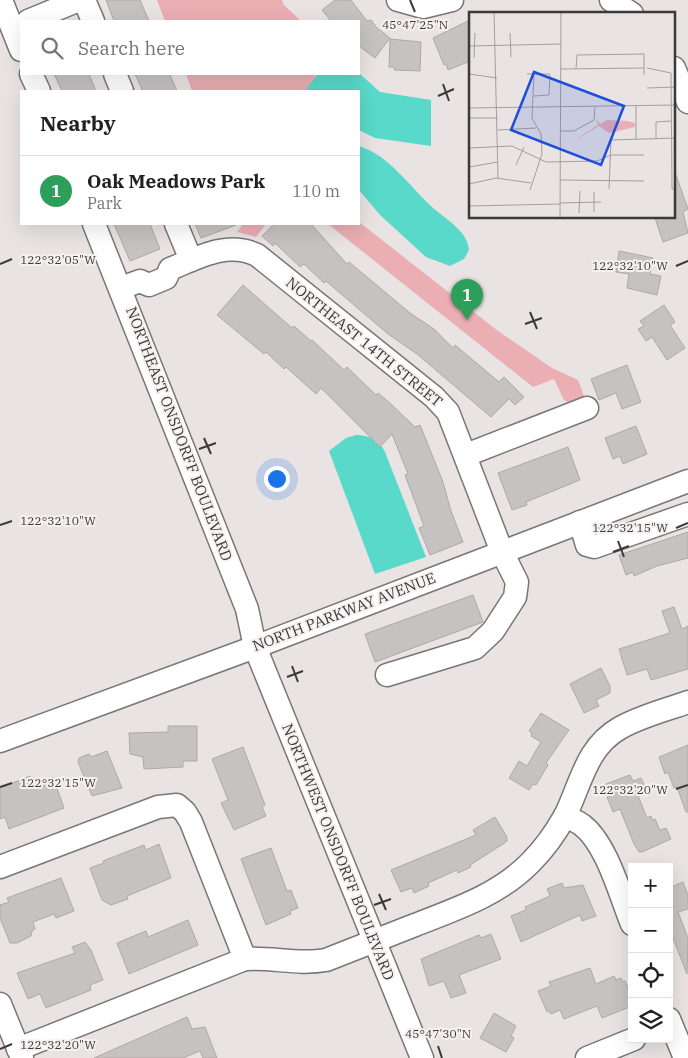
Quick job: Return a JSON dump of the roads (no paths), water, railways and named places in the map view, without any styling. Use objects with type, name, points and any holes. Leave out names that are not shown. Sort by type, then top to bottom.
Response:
[{"type":"street","points":[[1,0],[20,24]]},
{"type":"street","points":[[30,20],[79,0]]},
{"type":"street","points":[[84,0],[93,20]]},
{"type":"street","points":[[398,0],[423,7],[452,0]]},
{"type":"street","points":[[611,0],[629,12]]},
{"type":"street","points":[[31,75],[38,90]]},
{"type":"street","points":[[115,75],[122,90]]},
{"type":"street","points":[[676,75],[688,102]]},
{"type":"street","name":"NORTHEAST ONSDORFF BOULEVARD","points":[[95,225],[131,285],[247,609],[255,647]]},
{"type":"street","points":[[176,225],[191,260]]},
{"type":"street","name":"NORTHEAST 14TH STREET","points":[[131,285],[144,271],[162,264],[170,269],[228,248],[237,248],[257,255],[434,397],[448,412],[502,552],[517,582],[515,597],[493,631],[475,648],[387,675]]},
{"type":"street","points":[[466,455],[587,408]]},
{"type":"street","name":"NORTH PARKWAY AVENUE","points":[[0,741],[255,647],[688,481]]},
{"type":"street","points":[[580,522],[588,545],[594,548],[688,514]]},
{"type":"street","name":"NORTHWEST ONSDORFF BOULEVARD","points":[[255,647],[422,1058]]},
{"type":"street","points":[[0,1004],[20,1054],[245,959],[262,958],[308,963],[326,960],[472,903],[496,890],[531,862],[565,816],[585,767],[594,752],[607,738],[620,728],[688,702]]},
{"type":"street","points":[[0,866],[158,807],[177,805],[185,812],[190,822],[245,959]]},
{"type":"street","points":[[565,816],[582,825],[594,837],[604,854],[628,914]]},
{"type":"street","points":[[673,1030],[685,1058]]},
{"type":"street","points":[[587,1058],[628,1041]]},
{"type":"place","name":"Oak Meadows Park","points":[[467,320]]}]
